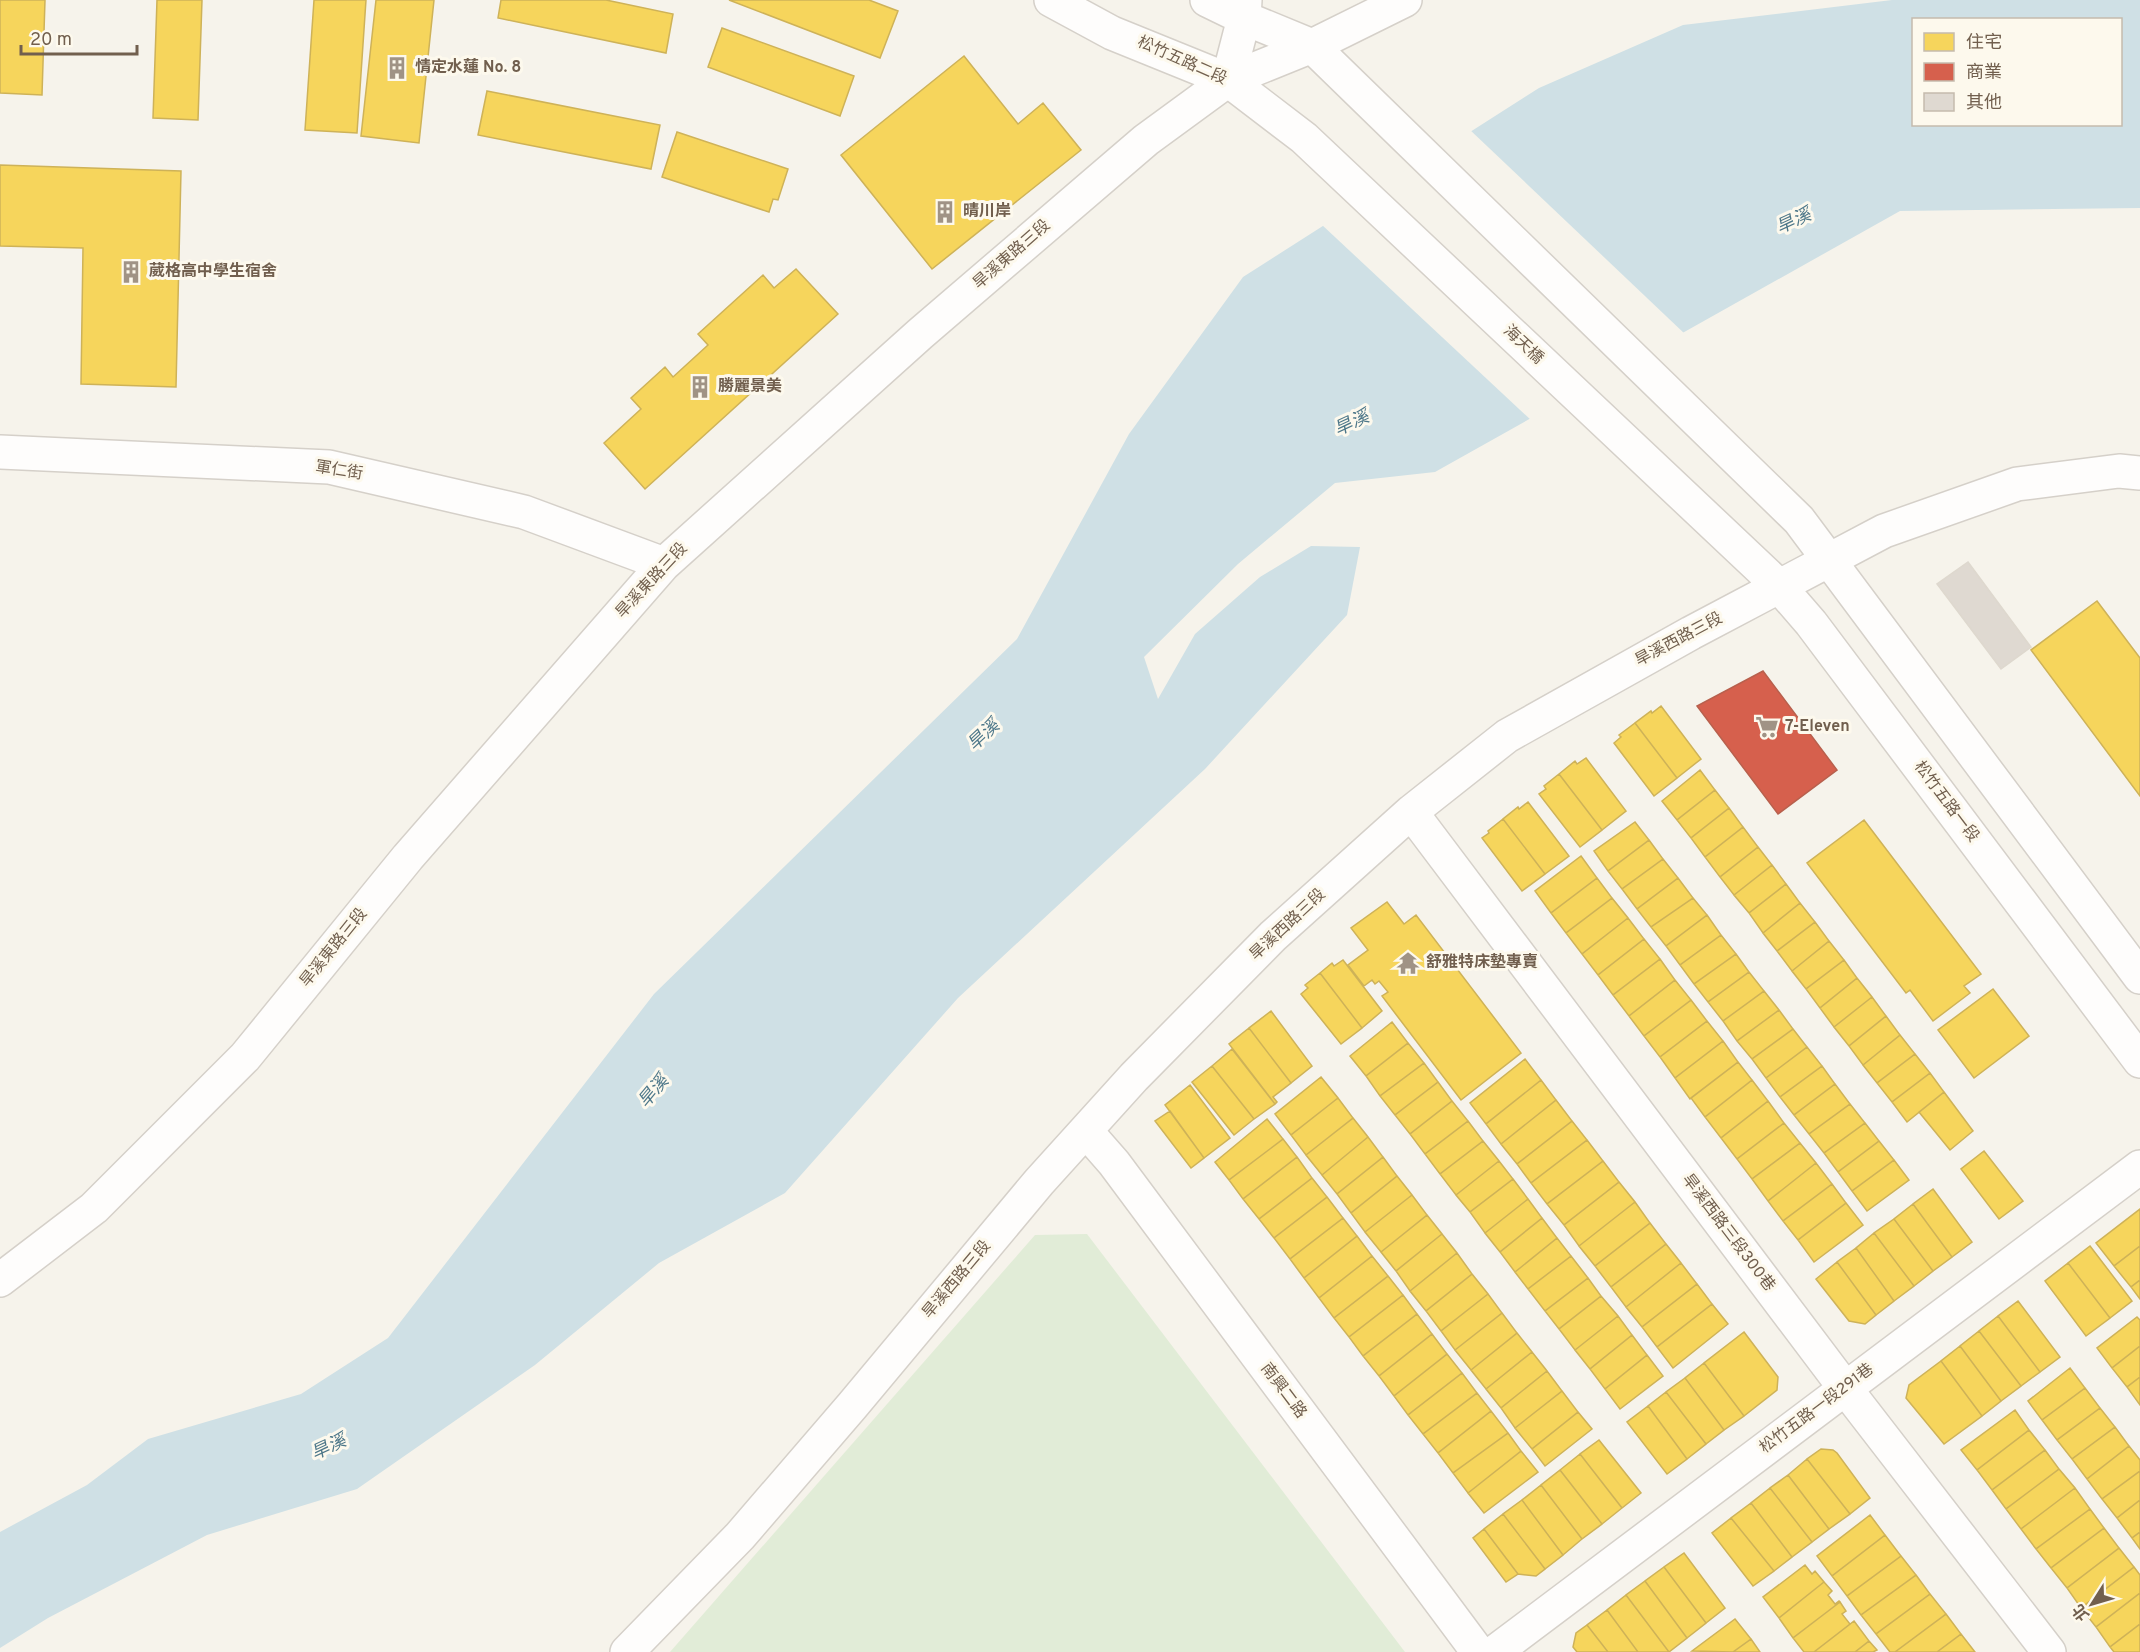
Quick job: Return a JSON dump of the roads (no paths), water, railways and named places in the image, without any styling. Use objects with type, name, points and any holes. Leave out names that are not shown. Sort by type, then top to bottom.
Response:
[{"type":"street","name":"松竹五路二段","points":[[1051,0],[1112,33],[1228,80],[1304,138]]},
{"type":"street","points":[[1207,0],[1244,9],[1312,46],[1799,520],[2140,977]]},
{"type":"street","name":"旱溪東路三段","points":[[0,1280],[94,1208],[245,1057],[408,857],[664,564],[956,302],[1146,140],[1228,80],[1312,46],[1405,0]]},
{"type":"street","points":[[1228,80],[1244,9]]},
{"type":"street","name":"海天橋","points":[[1304,138],[1743,551]]},
{"type":"street","name":"軍仁街","points":[[0,452],[329,467],[524,512],[664,564]]},
{"type":"street","name":"旱溪西路三段","points":[[627,1652],[740,1536],[1040,1182],[1134,1077],[1273,936],[1411,813],[1507,736],[1614,674],[1884,531],[2017,484],[2119,471],[2140,474]]},
{"type":"street","name":"松竹五路一段","points":[[1743,551],[1779,586],[1811,623],[2140,1061]]},
{"type":"street","name":"旱溪西路三段300巷","points":[[1411,813],[1845,1388],[2049,1652]]},
{"type":"street","name":"南興二路","points":[[1086,1131],[1121,1173],[1478,1652]]},
{"type":"street","name":"松竹五路一段291巷","points":[[1495,1652],[2140,1167]]},
{"type":"water","name":"旱溪","points":[[1892,0],[2140,0],[2140,208],[1900,211],[1435,472],[1335,483],[1238,564],[1144,657],[1158,699],[1195,634],[1260,577],[1311,546],[1360,547],[1347,615],[1205,769],[958,998],[785,1193],[659,1263],[535,1365],[357,1489],[207,1535],[48,1618],[0,1648],[0,1532],[87,1485],[148,1439],[301,1394],[388,1338],[654,994],[1017,639],[1129,434],[1243,277],[1539,88],[1683,25]]},
{"type":"place","name":"情定水蓮 No. 8","points":[[397,68]]},
{"type":"place","name":"晴川岸","points":[[945,212]]},
{"type":"place","name":"葳格高中學生宿舍","points":[[131,272]]},
{"type":"place","name":"勝麗景美","points":[[700,387]]},
{"type":"place","name":"7-Eleven","points":[[1767,727]]},
{"type":"place","name":"舒雅特床墊專賣","points":[[1408,963]]}]
